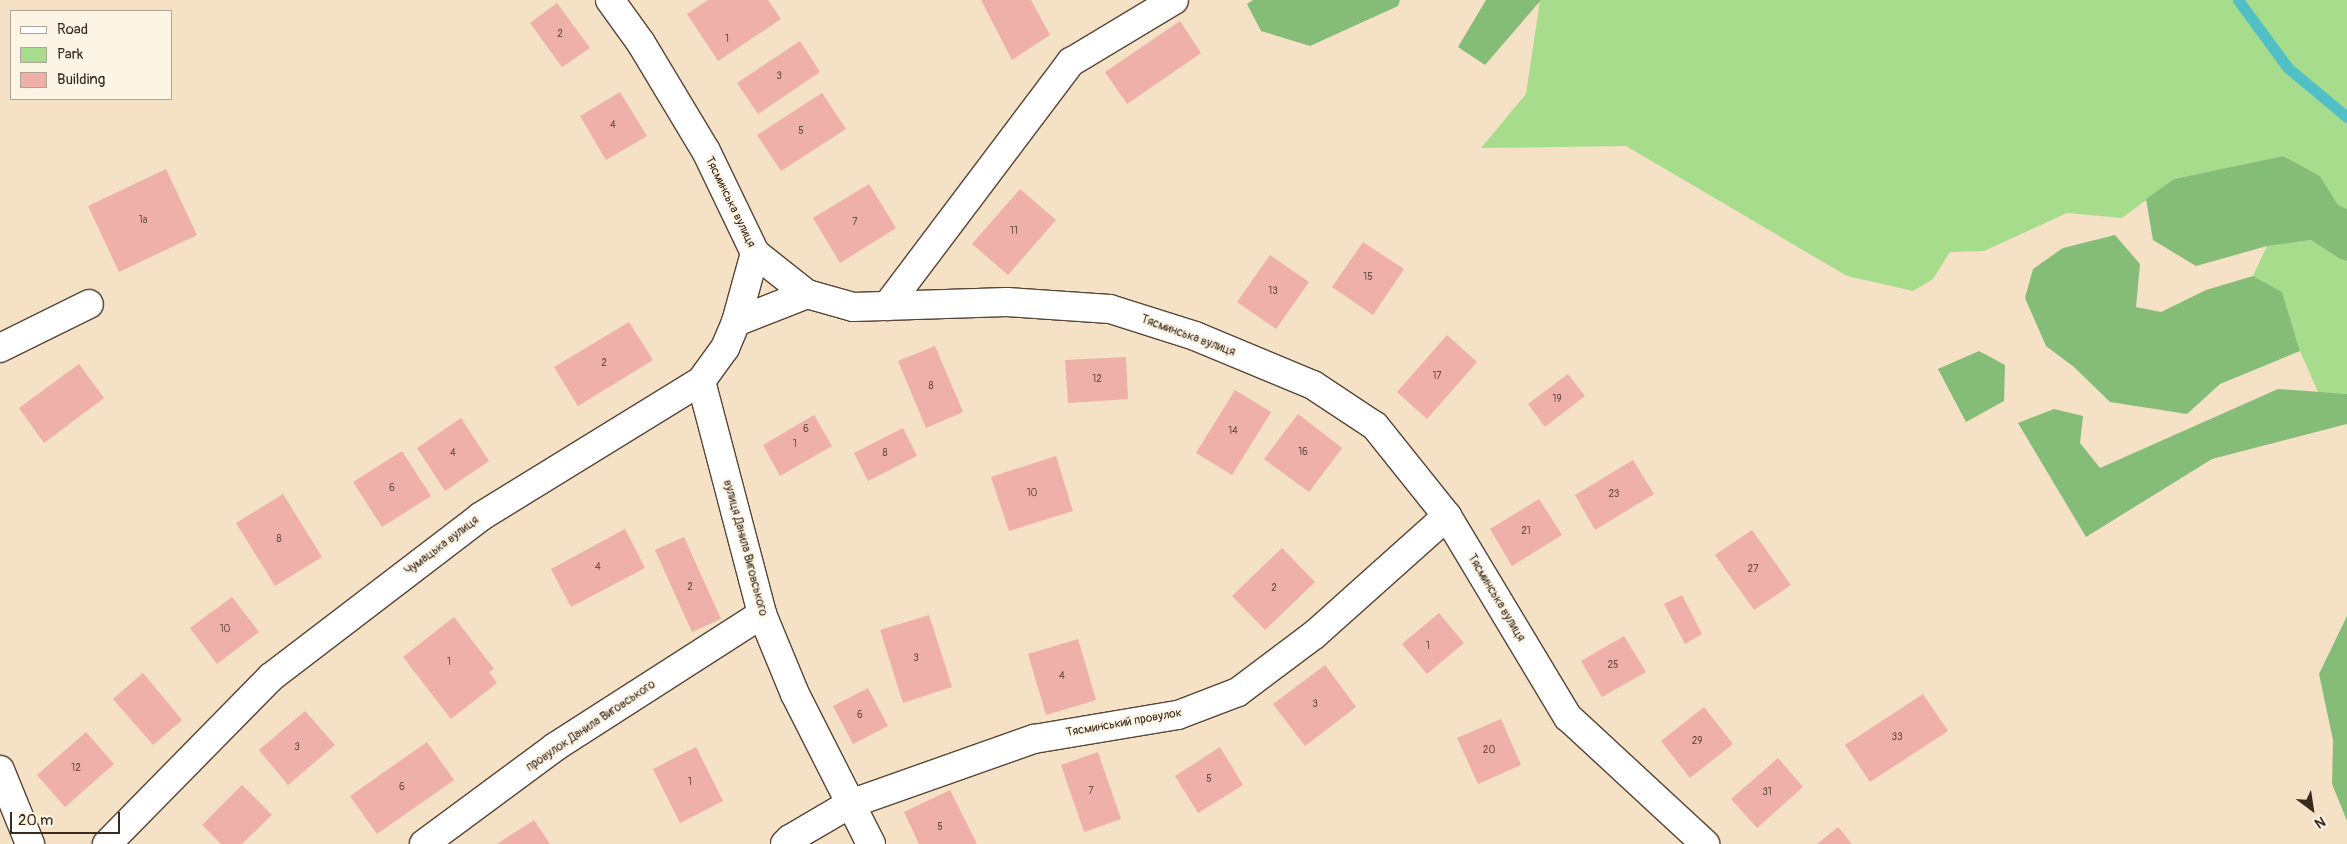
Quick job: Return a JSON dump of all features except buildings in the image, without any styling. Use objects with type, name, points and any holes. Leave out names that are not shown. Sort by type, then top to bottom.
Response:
[{"type":"street","name":"Тясминська вулиця","points":[[610,0],[641,43],[706,151],[755,253],[807,294],[852,306],[1007,302],[1110,309],[1195,336],[1312,386],[1375,426],[1447,516],[1568,718],[1705,844]]},
{"type":"street","points":[[887,306],[1071,62],[1174,0]]},
{"type":"street","name":"Чумацька вулиця","points":[[107,844],[271,678],[480,517],[702,381],[724,348],[736,322],[755,253]]},
{"type":"street","points":[[736,322],[807,294]]},
{"type":"street","points":[[0,348],[89,304]]},
{"type":"street","name":"вулиця Данила Виговського","points":[[702,381],[762,614],[795,694],[871,844]]},
{"type":"street","name":"Тясминський провулок","points":[[785,844],[790,839],[850,804],[1034,739],[1178,715],[1238,692],[1314,635],[1447,516]]},
{"type":"street","name":"провулок Данила Виговського","points":[[424,844],[555,746],[762,614]]},
{"type":"street","points":[[0,770],[30,844]]},
{"type":"green space","points":[[1253,0],[1400,0],[1398,6],[1310,46],[1261,31],[1247,4]]},
{"type":"green space","points":[[1486,0],[1541,0],[1485,65],[1458,47]]},
{"type":"green space","points":[[1540,0],[2347,0],[2347,209],[2338,205],[2320,176],[2283,156],[2174,179],[2122,218],[2067,213],[1984,251],[1950,252],[1933,279],[1913,291],[1847,276],[1626,146],[1481,148],[1526,94]]},
{"type":"green space","points":[[2283,156],[2320,176],[2338,205],[2347,209],[2347,261],[2340,259],[2311,240],[2267,246],[2196,266],[2153,240],[2146,199],[2174,179]]},
{"type":"green space","points":[[2115,235],[2140,264],[2136,307],[2161,312],[2206,290],[2253,276],[2282,292],[2300,351],[2220,384],[2187,414],[2110,402],[2074,367],[2046,346],[2025,298],[2033,269],[2063,248]]},
{"type":"green space","points":[[2311,240],[2340,259],[2347,261],[2347,394],[2318,392],[2300,351],[2282,292],[2253,276],[2267,246]]},
{"type":"green space","points":[[1979,351],[2005,365],[2004,401],[1966,422],[1938,369]]},
{"type":"green space","points":[[2278,389],[2347,394],[2347,424],[2212,459],[2086,537],[2018,423],[2054,409],[2083,416],[2080,443],[2100,468]]},
{"type":"green space","points":[[2347,616],[2347,821],[2332,784],[2333,740],[2319,674]]},
{"type":"waterway","points":[[2238,0],[2288,68],[2347,117]]}]
